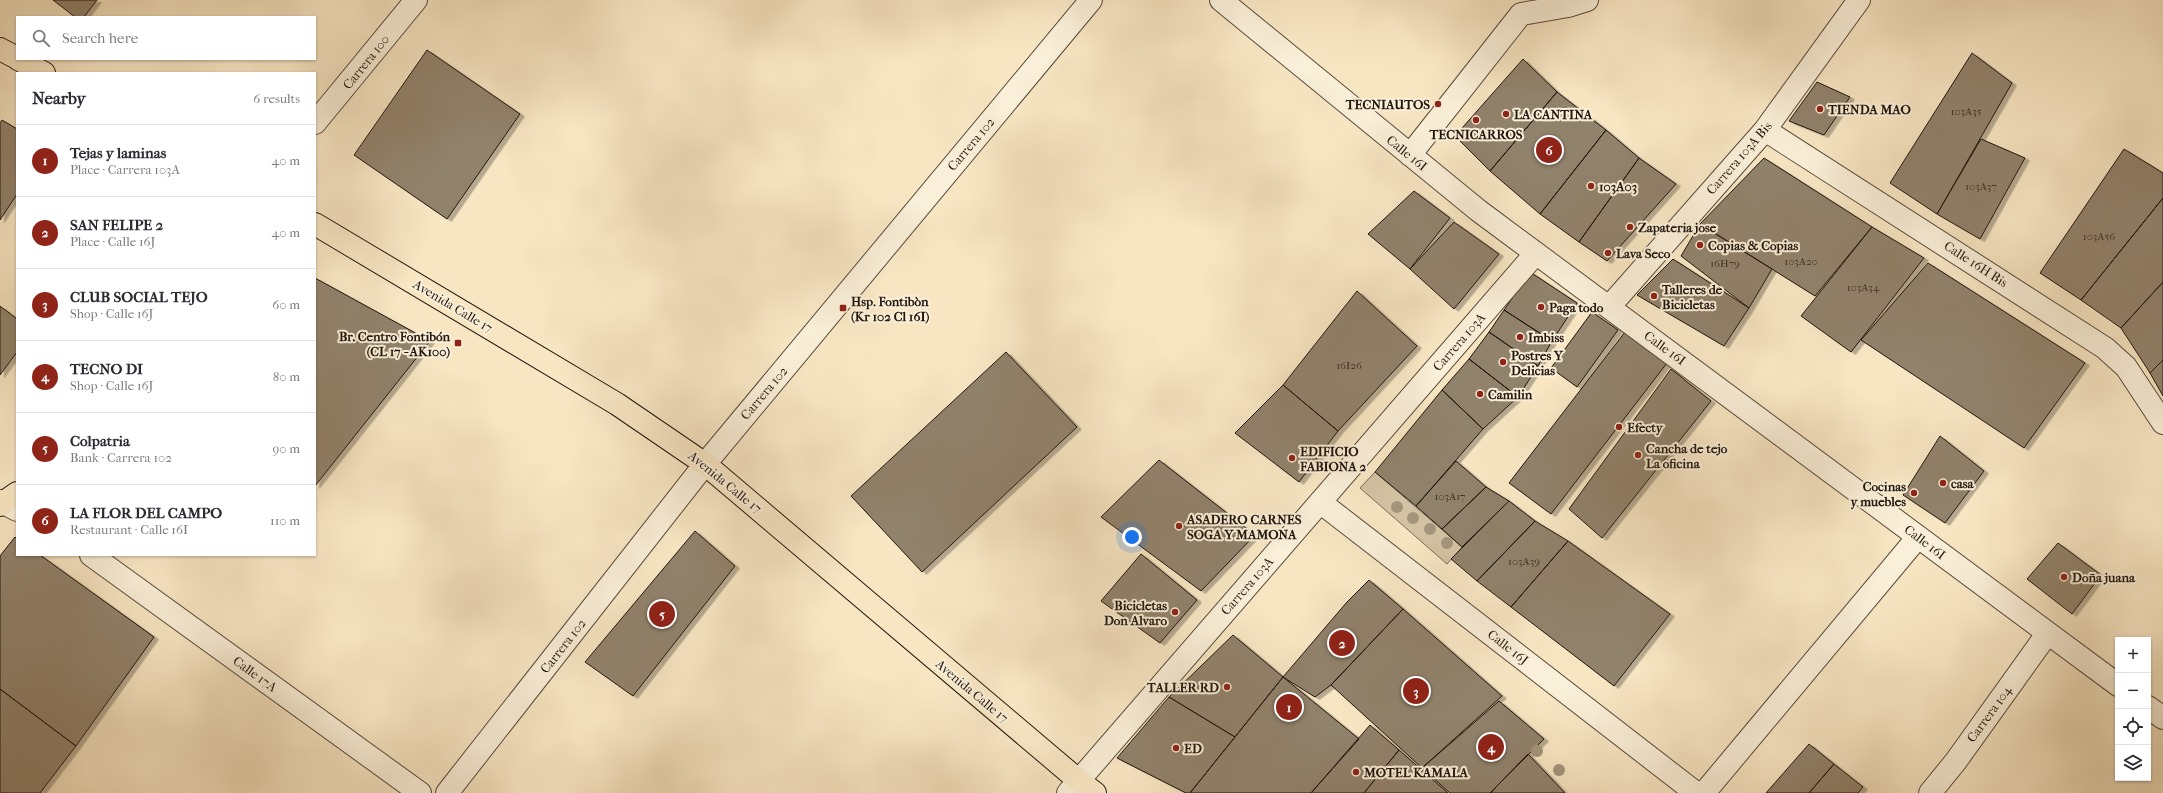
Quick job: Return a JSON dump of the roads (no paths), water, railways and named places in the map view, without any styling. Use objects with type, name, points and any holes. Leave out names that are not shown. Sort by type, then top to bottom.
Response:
[{"type":"main road","points":[[0,49],[16,58]]},
{"type":"main road","points":[[20,60],[42,72]]},
{"type":"main road","name":"Avenida Calle 17","points":[[316,225],[617,404],[705,464],[1073,787],[1095,793]]},
{"type":"street","name":"Carrera 100","points":[[316,122],[416,0]]},
{"type":"street","name":"Carrera 102","points":[[447,793],[705,464],[1091,0]]},
{"type":"street","name":"Calle 16I","points":[[1221,0],[1479,211],[2115,684]]},
{"type":"street","points":[[1410,155],[1521,14],[1568,6],[1587,0]]},
{"type":"street","name":"Carrera 103A Bis","points":[[1609,307],[1765,130],[1859,0]]},
{"type":"street","name":"Calle 16H Bis","points":[[1765,130],[2105,348],[2126,367],[2163,423]]},
{"type":"street","name":"Carrera 103A","points":[[1073,787],[1536,253]]},
{"type":"street","name":"Calle 16J","points":[[1320,502],[1696,793]]},
{"type":"street","points":[[1704,793],[1918,537]]},
{"type":"street","name":"Calle 17A","points":[[92,556],[420,793]]},
{"type":"street","name":"Carrera 104","points":[[1930,793],[1956,761],[2047,634]]},
{"type":"street","points":[[2151,709],[2163,718]]},
{"type":"place","name":"TECNIAUTOS","points":[[1438,104]]},
{"type":"place","name":"TIENDA MAO","points":[[1820,109]]},
{"type":"place","name":"LA CANTINA","points":[[1506,114]]},
{"type":"place","name":"TECNICARROS","points":[[1476,120]]},
{"type":"place","name":"LA FLOR DEL CAMPO","points":[[1549,150]]},
{"type":"place","name":"103A03","points":[[1591,186]]},
{"type":"place","name":"Zapateria jose","points":[[1630,227]]},
{"type":"place","name":"Copias & Copias","points":[[1700,245]]},
{"type":"place","name":"Lava Seco","points":[[1608,253]]},
{"type":"place","name":"Talleres de Bicicletas","points":[[1654,296]]},
{"type":"place","name":"Paga todo","points":[[1541,307]]},
{"type":"place","name":"Hsp. Fontibòn (Kr 102 Cl 16I)","points":[[843,308]]},
{"type":"place","name":"Imbiss","points":[[1520,337]]},
{"type":"place","name":"Br. Centro Fontibón (CL 17 - AK100)","points":[[458,343]]},
{"type":"place","name":"Postres Y Delicias","points":[[1503,362]]},
{"type":"place","name":"Camilin","points":[[1480,394]]},
{"type":"place","name":"Efecty","points":[[1619,427]]},
{"type":"place","name":"Cancha de tejo La oficina","points":[[1638,455]]},
{"type":"place","name":"EDIFICIO FABIONA 2","points":[[1292,458]]},
{"type":"place","name":"casa","points":[[1943,483]]},
{"type":"place","name":"Cocinas y muebles","points":[[1914,493]]},
{"type":"place","name":"ASADERO CARNES SOGA Y MAMONA","points":[[1179,526]]},
{"type":"place","name":"Doña juana","points":[[2064,577]]},
{"type":"place","name":"Bicicletas Don Alvaro","points":[[1175,612]]},
{"type":"place","name":"Colpatria","points":[[662,614]]},
{"type":"place","name":"SAN FELIPE 2","points":[[1342,643]]},
{"type":"place","name":"TALLER RD","points":[[1227,687]]},
{"type":"place","name":"CLUB SOCIAL TEJO","points":[[1416,691]]},
{"type":"place","name":"Tejas y laminas","points":[[1289,707]]},
{"type":"place","name":"TECNO DI","points":[[1491,747]]},
{"type":"place","name":"ED","points":[[1176,748]]},
{"type":"place","name":"MOTEL KAMALA","points":[[1356,772]]}]
